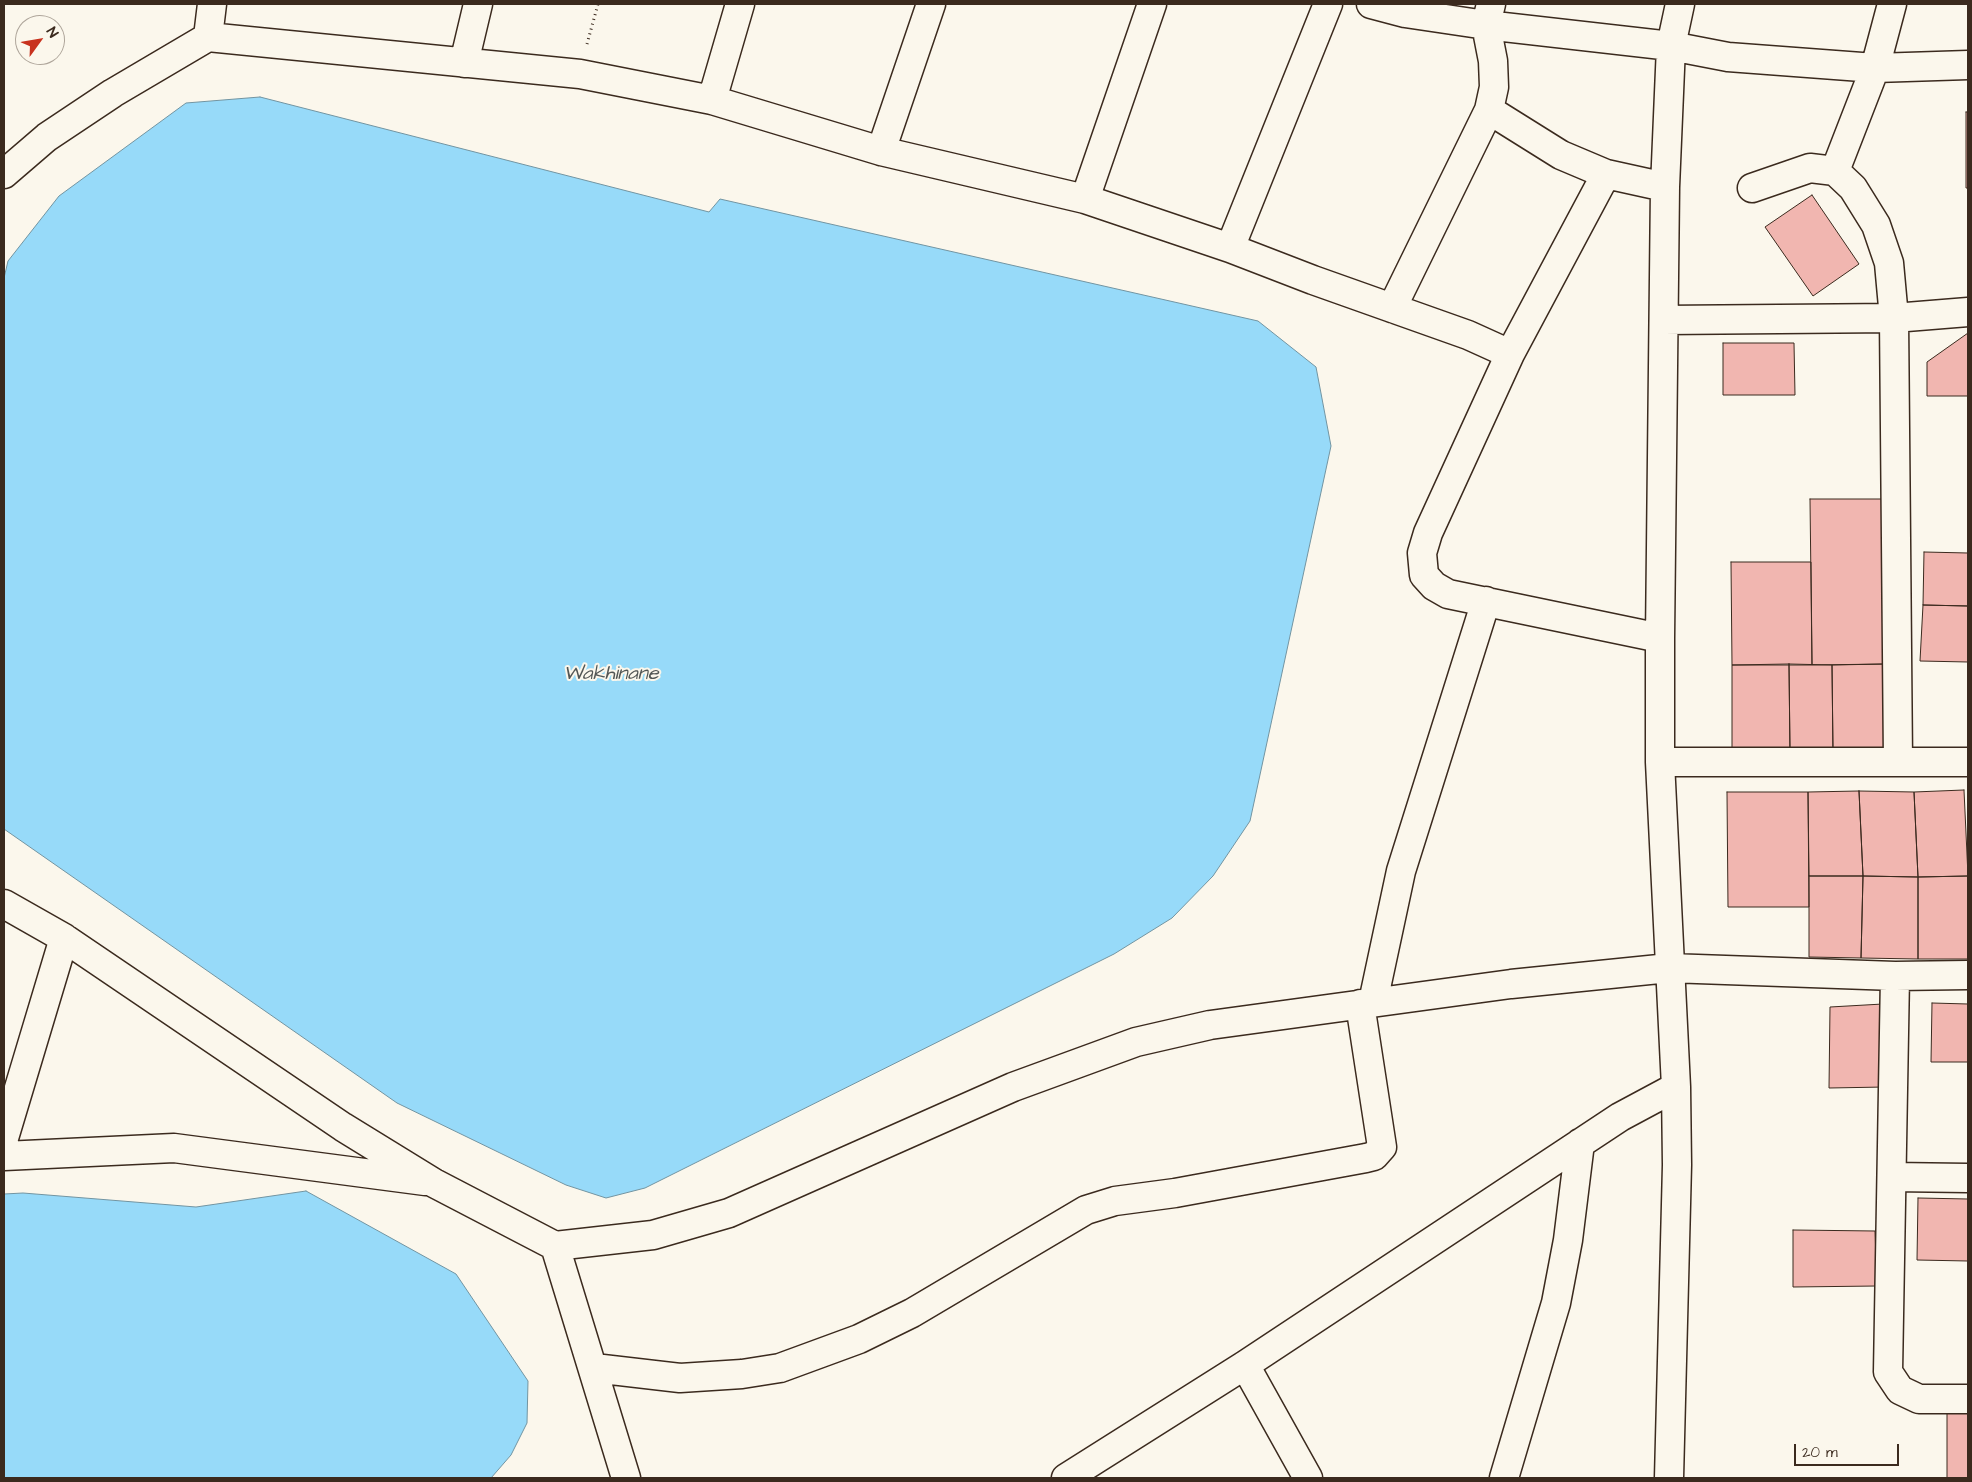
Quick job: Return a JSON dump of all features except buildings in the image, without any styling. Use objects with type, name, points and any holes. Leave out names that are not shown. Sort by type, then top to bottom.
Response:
[{"type":"street","points":[[208,38],[212,4]]},
{"type":"street","points":[[464,64],[478,4]]},
{"type":"street","points":[[712,100],[740,4]]},
{"type":"street","points":[[881,151],[931,4]]},
{"type":"street","points":[[1084,199],[1152,4]]},
{"type":"street","points":[[1230,248],[1328,4]]},
{"type":"street","points":[[1371,4],[1405,13],[1489,14],[1728,57],[1875,68],[1968,66]]},
{"type":"street","points":[[1669,1478],[1676,1191],[1676,1087],[1660,762],[1660,638],[1665,187],[1671,46],[1680,4]]},
{"type":"street","points":[[1835,171],[1875,68],[1892,4]]},
{"type":"street","points":[[1392,308],[1489,110],[1494,86],[1489,14]]},
{"type":"street","points":[[4,174],[47,137],[113,93],[208,38],[580,74],[712,100],[881,151],[1084,199],[1230,248],[1313,280],[1468,335],[1510,354]]},
{"type":"street","points":[[1489,110],[1560,155],[1606,174],[1665,187]]},
{"type":"street","points":[[1752,188],[1810,168],[1835,171],[1853,188],[1876,225],[1890,263],[1894,318],[1898,762]]},
{"type":"street","points":[[1606,174],[1510,354],[1428,533],[1422,553],[1424,575],[1434,586],[1448,594],[1660,638]]},
{"type":"street","points":[[1664,320],[1894,318],[1968,312]]},
{"type":"street","points":[[594,1368],[680,1378],[742,1374],[780,1368],[859,1339],[912,1313],[1086,1210],[1115,1201],[1176,1193],[1374,1156],[1382,1146],[1366,1003],[1401,871],[1486,601]]},
{"type":"street","points":[[1660,762],[1968,762]]},
{"type":"street","points":[[4,904],[64,938],[343,1127],[434,1182],[555,1246],[653,1235],[729,1212],[1013,1087],[1136,1042],[1210,1024],[1511,984],[1669,968],[1895,976],[1968,975]]},
{"type":"street","points":[[4,1138],[64,938]]},
{"type":"street","points":[[1895,976],[1888,1372],[1900,1390],[1919,1399],[1968,1399]]},
{"type":"street","points":[[1066,1478],[1245,1365],[1580,1142],[1620,1117],[1676,1087]]},
{"type":"street","points":[[1504,1478],[1556,1303],[1568,1240],[1580,1142]]},
{"type":"street","points":[[4,1156],[174,1148],[434,1182]]},
{"type":"street","points":[[1892,1177],[1968,1178]]},
{"type":"street","points":[[555,1246],[594,1368],[626,1478]]},
{"type":"street","points":[[1245,1365],[1308,1478]]},
{"type":"path","points":[[580,74],[598,4]]},
{"type":"water","name":"Wakhinane","points":[[260,97],[709,212],[720,199],[1258,321],[1316,367],[1331,446],[1250,821],[1213,876],[1172,918],[1114,954],[645,1188],[606,1198],[566,1185],[397,1103],[4,829],[4,278],[8,261],[59,196],[186,103]]},
{"type":"water","points":[[306,1191],[456,1274],[528,1381],[527,1423],[511,1455],[491,1478],[4,1478],[4,1194],[23,1193],[196,1207]]}]
